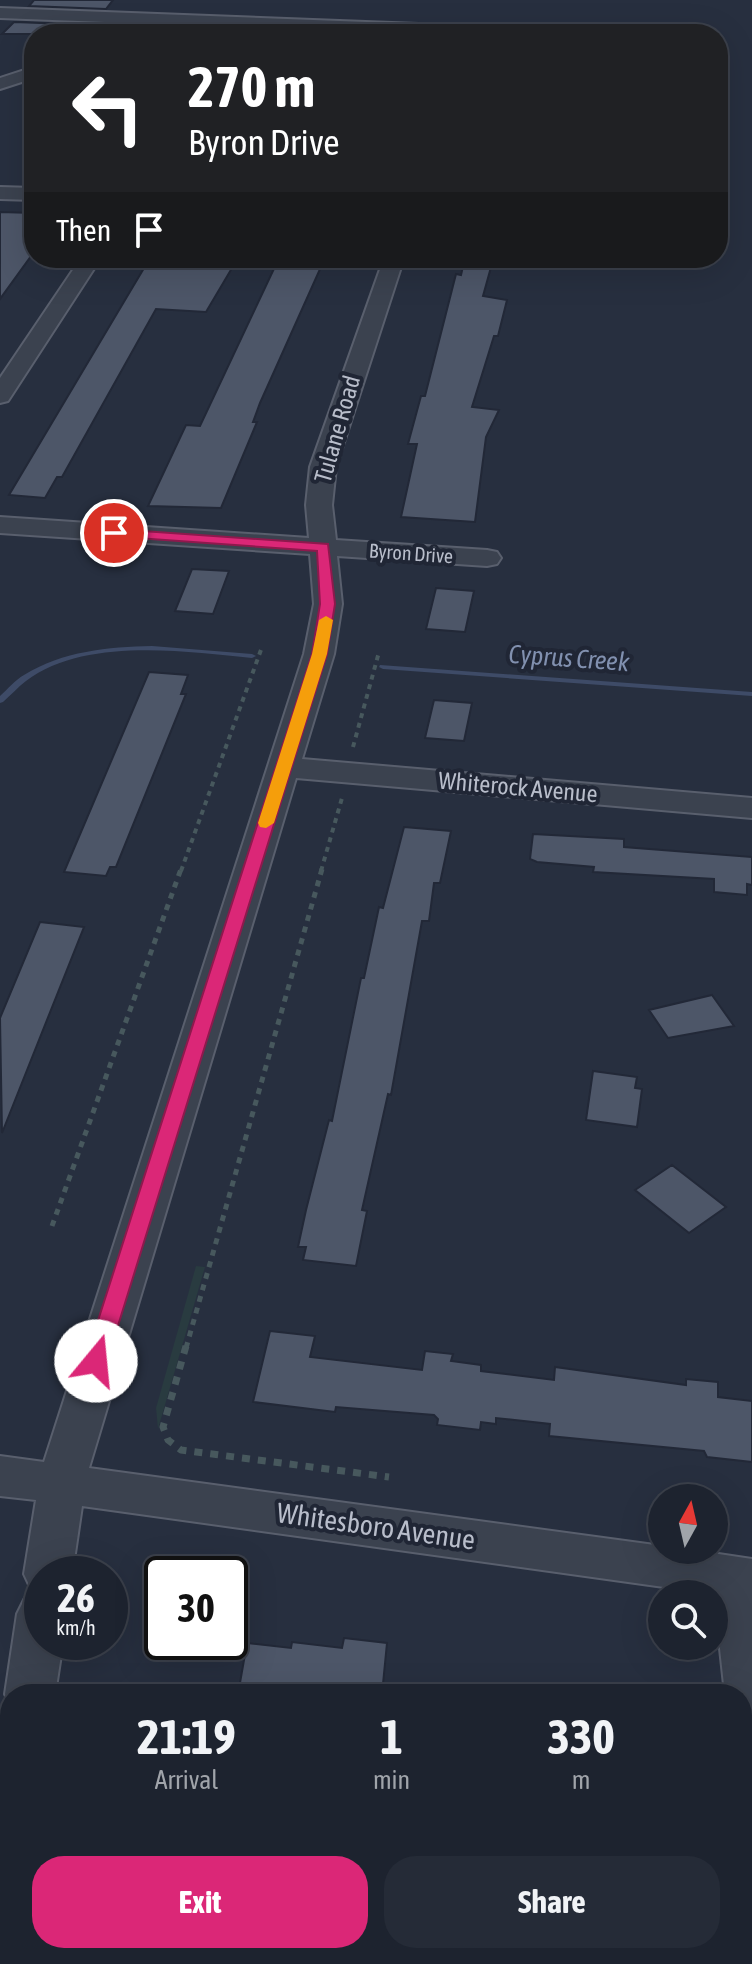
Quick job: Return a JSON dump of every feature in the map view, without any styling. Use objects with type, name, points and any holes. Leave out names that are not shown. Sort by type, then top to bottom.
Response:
[{"type":"street","points":[[140,24],[159,0]]},
{"type":"street","points":[[0,13],[282,24]]},
{"type":"street","points":[[0,85],[24,76]]},
{"type":"street","points":[[0,85],[24,86]]},
{"type":"street","points":[[0,193],[24,194]]},
{"type":"street","points":[[0,396],[84,268]]},
{"type":"street","name":"Tulane Road","points":[[51,1556],[62,1483],[126,1262],[324,632],[328,604],[319,491],[327,450],[391,268]]},
{"type":"street","name":"Byron Drive","points":[[0,525],[487,558]]},
{"type":"street","name":"Whiterock Avenue","points":[[284,767],[752,808]]},
{"type":"street","name":"Whitesboro Avenue","points":[[0,1476],[743,1579]]},
{"type":"street","points":[[743,1579],[750,1684]]},
{"type":"street","points":[[32,1684],[35,1660]]},
{"type":"path","points":[[52,1226],[262,647]]},
{"type":"path","points":[[351,793],[339,802],[163,1427],[168,1440],[181,1450],[389,1477]]},
{"type":"shaded area","points":[[196,1266],[205,1267],[158,1429],[156,1408]]},
{"type":"building","points":[[34,0],[113,0],[106,9],[29,6]]},
{"type":"building","points":[[14,22],[67,24],[24,24],[24,34],[2,34]]},
{"type":"building","points":[[0,212],[24,213],[24,266],[0,299]]},
{"type":"building","points":[[144,268],[232,268],[206,312],[156,309],[62,477],[57,477],[45,498],[9,495]]},
{"type":"building","points":[[274,268],[321,268],[260,403],[253,422],[257,422],[221,508],[148,506],[186,425],[200,426]]},
{"type":"building","points":[[463,268],[491,268],[483,296],[507,300],[498,336],[494,336],[472,407],[499,410],[486,437],[475,522],[401,517],[417,444],[408,444],[421,396],[425,396],[456,274],[461,275]]},
{"type":"building","points":[[192,569],[229,571],[213,614],[175,611]]},
{"type":"building","points":[[436,588],[474,591],[465,632],[426,629]]},
{"type":"building","points":[[149,672],[188,675],[181,694],[186,694],[116,867],[110,867],[106,876],[64,872]]},
{"type":"building","points":[[434,700],[472,703],[464,741],[425,738]]},
{"type":"building","points":[[404,827],[451,831],[440,883],[434,883],[429,921],[422,921],[391,1095],[388,1094],[362,1210],[367,1211],[356,1266],[303,1260],[306,1247],[298,1247],[306,1210],[329,1120],[332,1121],[379,907],[383,908]]},
{"type":"building","points":[[533,834],[624,839],[624,847],[752,857],[752,885],[747,884],[747,895],[714,892],[714,879],[593,872],[594,867],[537,862],[530,859]]},
{"type":"building","points":[[40,922],[84,927],[2,1133],[0,1018]]},
{"type":"building","points":[[712,995],[734,1026],[668,1038],[649,1010]]},
{"type":"building","points":[[593,1071],[637,1077],[635,1088],[642,1089],[637,1127],[586,1120]]},
{"type":"building","points":[[672,1165],[726,1207],[689,1233],[635,1190]]},
{"type":"building","points":[[270,1331],[315,1336],[310,1357],[422,1370],[425,1351],[453,1354],[451,1361],[481,1365],[481,1371],[554,1380],[555,1367],[686,1385],[686,1379],[718,1382],[718,1397],[752,1401],[752,1462],[707,1457],[704,1451],[549,1436],[550,1424],[496,1418],[496,1424],[481,1422],[480,1430],[437,1425],[438,1419],[434,1415],[336,1407],[335,1412],[253,1402]]},
{"type":"building","points":[[344,1638],[387,1643],[383,1684],[240,1684],[244,1660],[248,1660],[248,1643],[291,1648],[292,1642],[342,1648]]},
{"type":"waterway","name":"Cyprus Creek","points":[[0,700],[24,678],[53,663],[84,654],[152,648],[252,656]]},
{"type":"waterway","name":"Cyprus Creek","points":[[383,667],[752,694]]},
{"type":"slow traffic","points":[[266,823],[319,654],[326,620]]},
{"type":"route","points":[[96,1361],[319,654],[328,604],[324,547],[114,533]]}]
